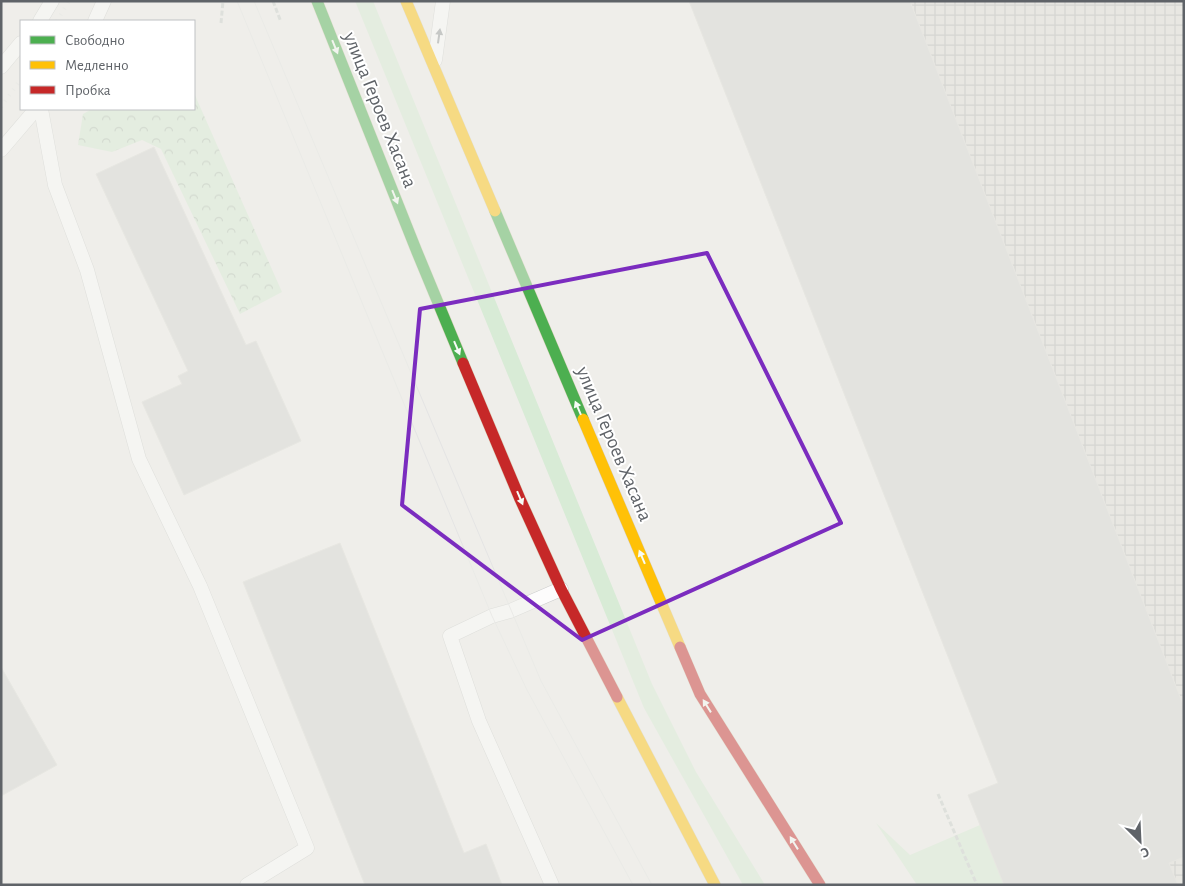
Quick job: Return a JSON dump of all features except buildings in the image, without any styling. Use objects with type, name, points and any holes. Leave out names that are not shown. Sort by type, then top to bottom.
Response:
[{"type":"main road","name":"улица Героев Хасана","points":[[317,1],[421,261],[520,499],[561,589],[715,885]]},
{"type":"main road","name":"улица Героев Хасана","points":[[406,1],[700,694],[820,885]]},
{"type":"lane","points":[[41,20],[52,1]]},
{"type":"lane","points":[[95,20],[104,1]]},
{"type":"lane","points":[[434,70],[443,1]]},
{"type":"lane","points":[[1,67],[20,44]]},
{"type":"lane","points":[[1,150],[35,110]]},
{"type":"lane","points":[[41,110],[55,185],[87,270],[139,459],[200,586],[308,848],[247,885]]},
{"type":"lane","points":[[552,885],[479,721],[450,636],[492,616],[510,611],[561,589]]},
{"type":"path","points":[[221,23],[223,1]]},
{"type":"path","points":[[273,1],[281,22]]},
{"type":"path","points":[[938,794],[977,885]]},
{"type":"highlighted area","points":[[707,253],[841,523],[582,640],[402,505],[420,309]]},
{"type":"shaded area","points":[[689,1],[1184,1],[1184,885],[1004,885],[968,795],[998,783]]},
{"type":"green space","points":[[355,1],[373,1],[652,684],[696,772],[765,885],[743,885],[644,708]]},
{"type":"green space","points":[[195,95],[282,292],[240,314],[161,149],[142,140],[112,152],[78,145],[83,114],[90,110],[195,110]]},
{"type":"green space","points":[[876,823],[910,855],[980,825],[1004,885],[917,885]]},
{"type":"tram line","points":[[237,1],[492,616],[527,690],[633,885]]},
{"type":"tram line","points":[[254,1],[541,681],[652,885]]},
{"type":"railway","points":[[58,20],[69,1]]},
{"type":"railway","points":[[1,107],[20,80]]},
{"type":"traffic: fast","points":[[317,1],[463,363]]},
{"type":"traffic: fast","points":[[495,211],[583,419]]},
{"type":"traffic: slow","points":[[406,1],[495,211]]},
{"type":"traffic: slow","points":[[583,419],[680,647]]},
{"type":"traffic: slow","points":[[617,697],[715,885]]},
{"type":"traffic: jam","points":[[463,363],[520,499],[561,589],[617,697]]},
{"type":"traffic: jam","points":[[680,647],[700,694],[820,885]]}]
